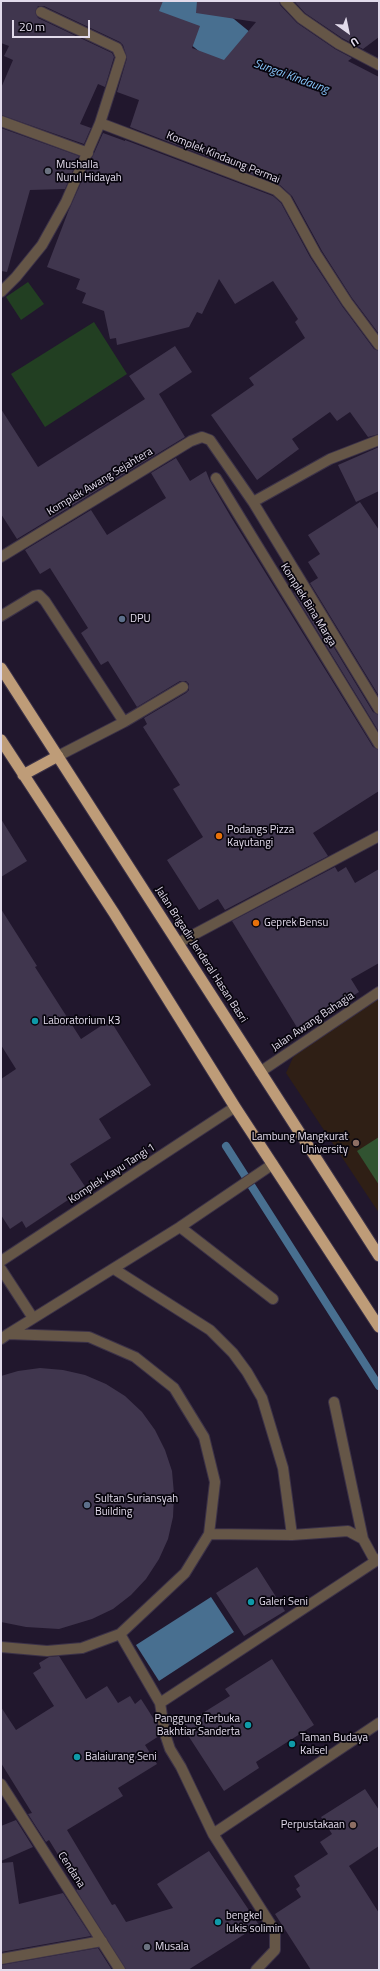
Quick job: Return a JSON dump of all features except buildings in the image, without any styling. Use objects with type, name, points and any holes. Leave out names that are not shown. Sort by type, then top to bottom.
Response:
[{"type":"highway","name":"Jalan Brigadir Jenderal Hasan Basri","points":[[1,668],[379,1256]]},
{"type":"highway","points":[[1,740],[114,913],[235,1106],[379,1327]]},
{"type":"highway","points":[[23,775],[58,756]]},
{"type":"street","points":[[285,1],[301,18],[339,44],[379,65]]},
{"type":"street","points":[[1,292],[16,277],[42,246],[66,202],[100,123],[121,57],[117,48],[41,12]]},
{"type":"street","points":[[1,121],[88,153]]},
{"type":"street","name":"Komplek Kindaung Permai","points":[[100,123],[276,190],[286,199],[316,254],[347,302],[379,345]]},
{"type":"street","name":"Komplek Awang Sejahtera","points":[[1,557],[191,441],[202,437],[214,443],[253,502]]},
{"type":"street","points":[[379,440],[330,459],[253,502],[379,709]]},
{"type":"street","name":"Komplek Bina Marga","points":[[216,478],[379,744]]},
{"type":"street","points":[[1,616],[34,596],[39,596],[45,601],[124,722]]},
{"type":"street","points":[[58,756],[124,722],[183,687]]},
{"type":"street","points":[[178,943],[379,836]]},
{"type":"street","name":"Jalan Awang Bahagia","points":[[260,1072],[379,992]]},
{"type":"street","name":"Komplek Kayu Tangi 1","points":[[1,1261],[235,1106]]},
{"type":"street","points":[[5,1336],[180,1227],[273,1164]]},
{"type":"street","points":[[180,1227],[273,1299]]},
{"type":"street","points":[[1,1269],[33,1318]]},
{"type":"street","points":[[114,1269],[210,1330],[233,1352],[247,1372],[262,1398],[280,1460],[292,1535]]},
{"type":"street","points":[[1,1647],[47,1650],[82,1648],[120,1634],[185,1573],[209,1534],[215,1482],[204,1437],[174,1388],[135,1357],[89,1337],[5,1336]]},
{"type":"street","points":[[160,1703],[377,1560],[363,1539],[334,1402]]},
{"type":"street","points":[[209,1534],[292,1535],[348,1531],[363,1539]]},
{"type":"street","points":[[120,1634],[160,1703],[165,1734],[170,1749],[214,1834],[275,1931],[275,1950],[256,1970]]},
{"type":"street","points":[[214,1834],[379,1723]]},
{"type":"street","name":"Cendana","points":[[1,1784],[120,1970]]},
{"type":"street","points":[[1,1959],[102,1941]]},
{"type":"shaded area","name":"Lambung Mangkurat University","points":[[379,997],[379,1213],[286,1073],[295,1053]]},
{"type":"green space","points":[[28,282],[44,304],[21,320],[6,297]]},
{"type":"green space","points":[[94,322],[127,374],[45,427],[11,374]]},
{"type":"green space","points":[[379,1137],[379,1185],[357,1151]]},
{"type":"water","points":[[211,1597],[234,1632],[159,1681],[136,1645]]},
{"type":"waterway","name":"Sungai Kindaung","points":[[175,1],[248,61],[379,110]]},
{"type":"waterway","points":[[226,1146],[379,1386]]},
{"type":"place","name":"Mushalla Nurul Hidayah","points":[[48,171]]},
{"type":"place","name":"DPU","points":[[122,619]]},
{"type":"place","name":"Podangs Pizza Kayutangi","points":[[219,836]]},
{"type":"place","name":"Geprek Bensu","points":[[256,923]]},
{"type":"place","name":"Laboratorium K3","points":[[35,1021]]},
{"type":"place","name":"Lambung Mangkurat University","points":[[356,1143]]},
{"type":"place","name":"Sultan Suriansyah Building","points":[[87,1505]]},
{"type":"place","name":"Galeri Seni","points":[[251,1602]]},
{"type":"place","name":"Panggung Terbuka Bakhtiar Sanderta","points":[[248,1725]]},
{"type":"place","name":"Taman Budaya Kalsel","points":[[292,1744]]},
{"type":"place","name":"Balaiurang Seni","points":[[77,1757]]},
{"type":"place","name":"Perpustakaan","points":[[353,1825]]},
{"type":"place","name":"bengkel lukis solimin","points":[[218,1922]]},
{"type":"place","name":"Musala","points":[[147,1947]]}]
